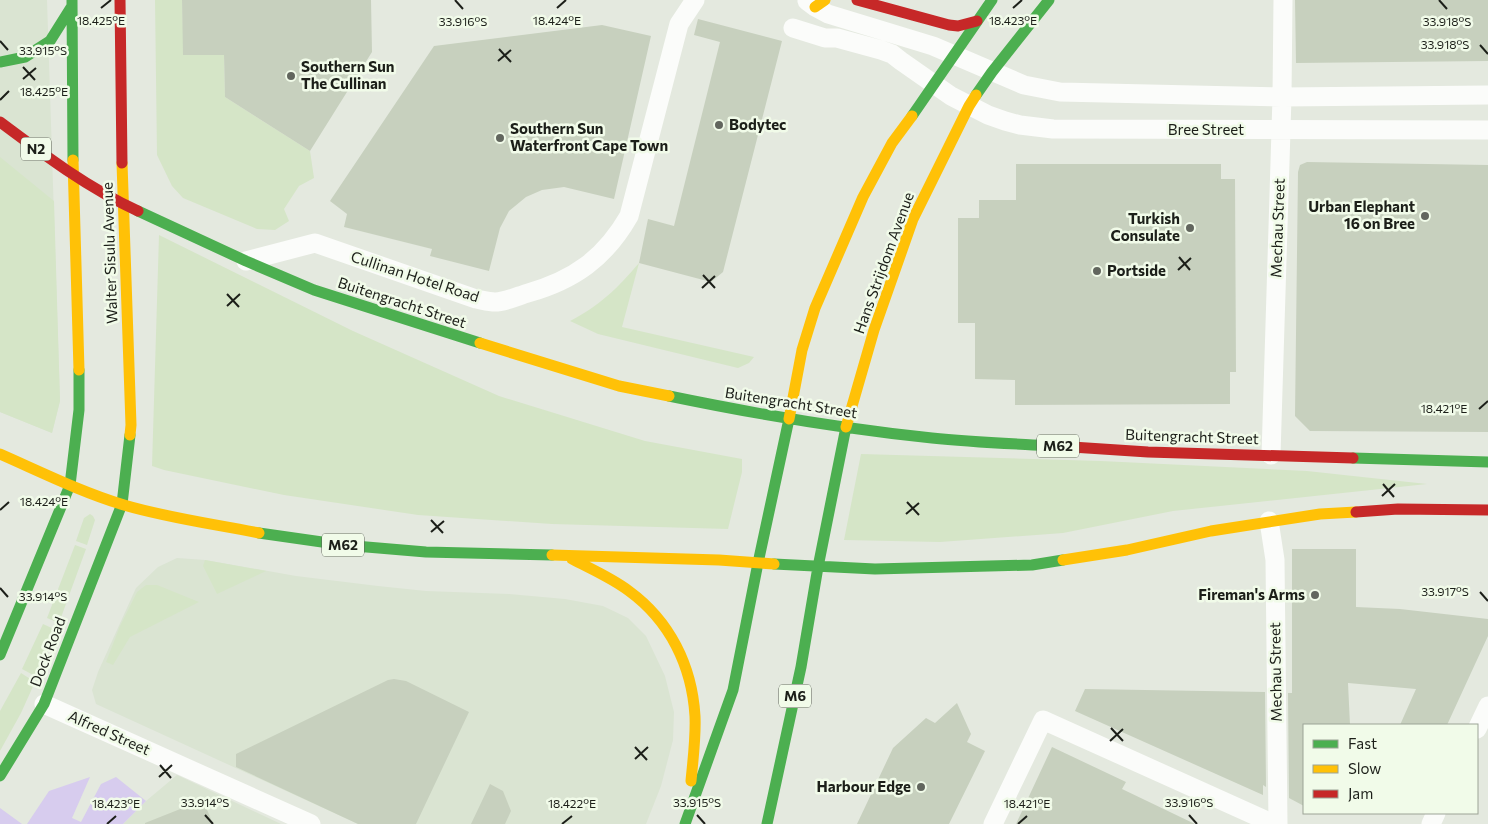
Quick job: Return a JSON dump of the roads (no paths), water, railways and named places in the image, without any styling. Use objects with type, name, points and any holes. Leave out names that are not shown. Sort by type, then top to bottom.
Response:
[{"type":"main road","name":"Walter Sisulu Avenue","points":[[120,0],[123,204],[131,425],[122,504]]},
{"type":"main road","points":[[857,0],[949,25],[958,26],[977,20]]},
{"type":"main road","points":[[687,819],[734,690],[802,350],[815,308],[863,197],[892,143],[956,55],[977,20],[992,0]]},
{"type":"main road","name":"Hans Strijdom Avenue","points":[[818,567],[846,427],[874,330],[913,219],[969,106],[992,72],[1048,0]]},
{"type":"main road","points":[[0,62],[25,56],[50,41],[72,3]]},
{"type":"main road","points":[[0,655],[70,485],[79,410],[73,175],[72,3]]},
{"type":"main road","name":"N2","points":[[0,122],[73,175],[123,204]]},
{"type":"main road","name":"Buitengracht Street","points":[[123,204],[314,290],[619,386],[740,411],[932,438],[1148,452],[1488,462]]},
{"type":"main road","points":[[0,454],[70,485],[122,504]]},
{"type":"main road","name":"M62","points":[[122,504],[154,513],[260,533],[343,545],[426,552],[719,560],[875,569],[1032,565],[1127,550],[1211,531],[1320,514],[1398,509],[1488,510]]},
{"type":"main road","name":"Dock Road","points":[[0,776],[44,704],[122,504]]},
{"type":"main road","points":[[568,556],[630,592],[661,622],[679,648],[688,671],[695,714],[687,819]]},
{"type":"main road","name":"M6","points":[[767,824],[801,667],[818,567]]},
{"type":"street","name":"Cullinan Hotel Road","points":[[246,261],[315,243],[476,299],[496,302],[545,288],[573,276],[599,257],[619,233],[629,216],[679,24],[695,0]]},
{"type":"street","name":"Mechau Street","points":[[1271,455],[1282,97],[1283,0]]},
{"type":"street","points":[[816,2],[828,14],[933,46],[1024,85],[1060,92],[1282,97],[1488,95]]},
{"type":"street","name":"Bree Street","points":[[793,28],[825,38],[837,38],[881,50],[969,106],[1005,121],[1053,129],[1488,130]]},
{"type":"street","name":"Mechau Street","points":[[1269,521],[1275,560],[1276,824]]},
{"type":"street","name":"Alfred Street","points":[[44,704],[311,824]]},
{"type":"street","points":[[1478,728],[1488,706]]},
{"type":"street","points":[[993,824],[1042,720],[1276,824]]},
{"type":"place","name":"Southern Sun The Cullinan","points":[[291,76]]},
{"type":"place","name":"Bodytec","points":[[719,125]]},
{"type":"place","name":"Southern Sun Waterfront Cape Town","points":[[500,138]]},
{"type":"place","name":"Urban Elephant 16 on Bree","points":[[1425,216]]},
{"type":"place","name":"Turkish Consulate","points":[[1190,228]]},
{"type":"place","name":"Portside","points":[[1097,271]]},
{"type":"place","name":"Fireman's Arms","points":[[1315,595]]},
{"type":"place","name":"Harbour Edge","points":[[921,787]]}]
